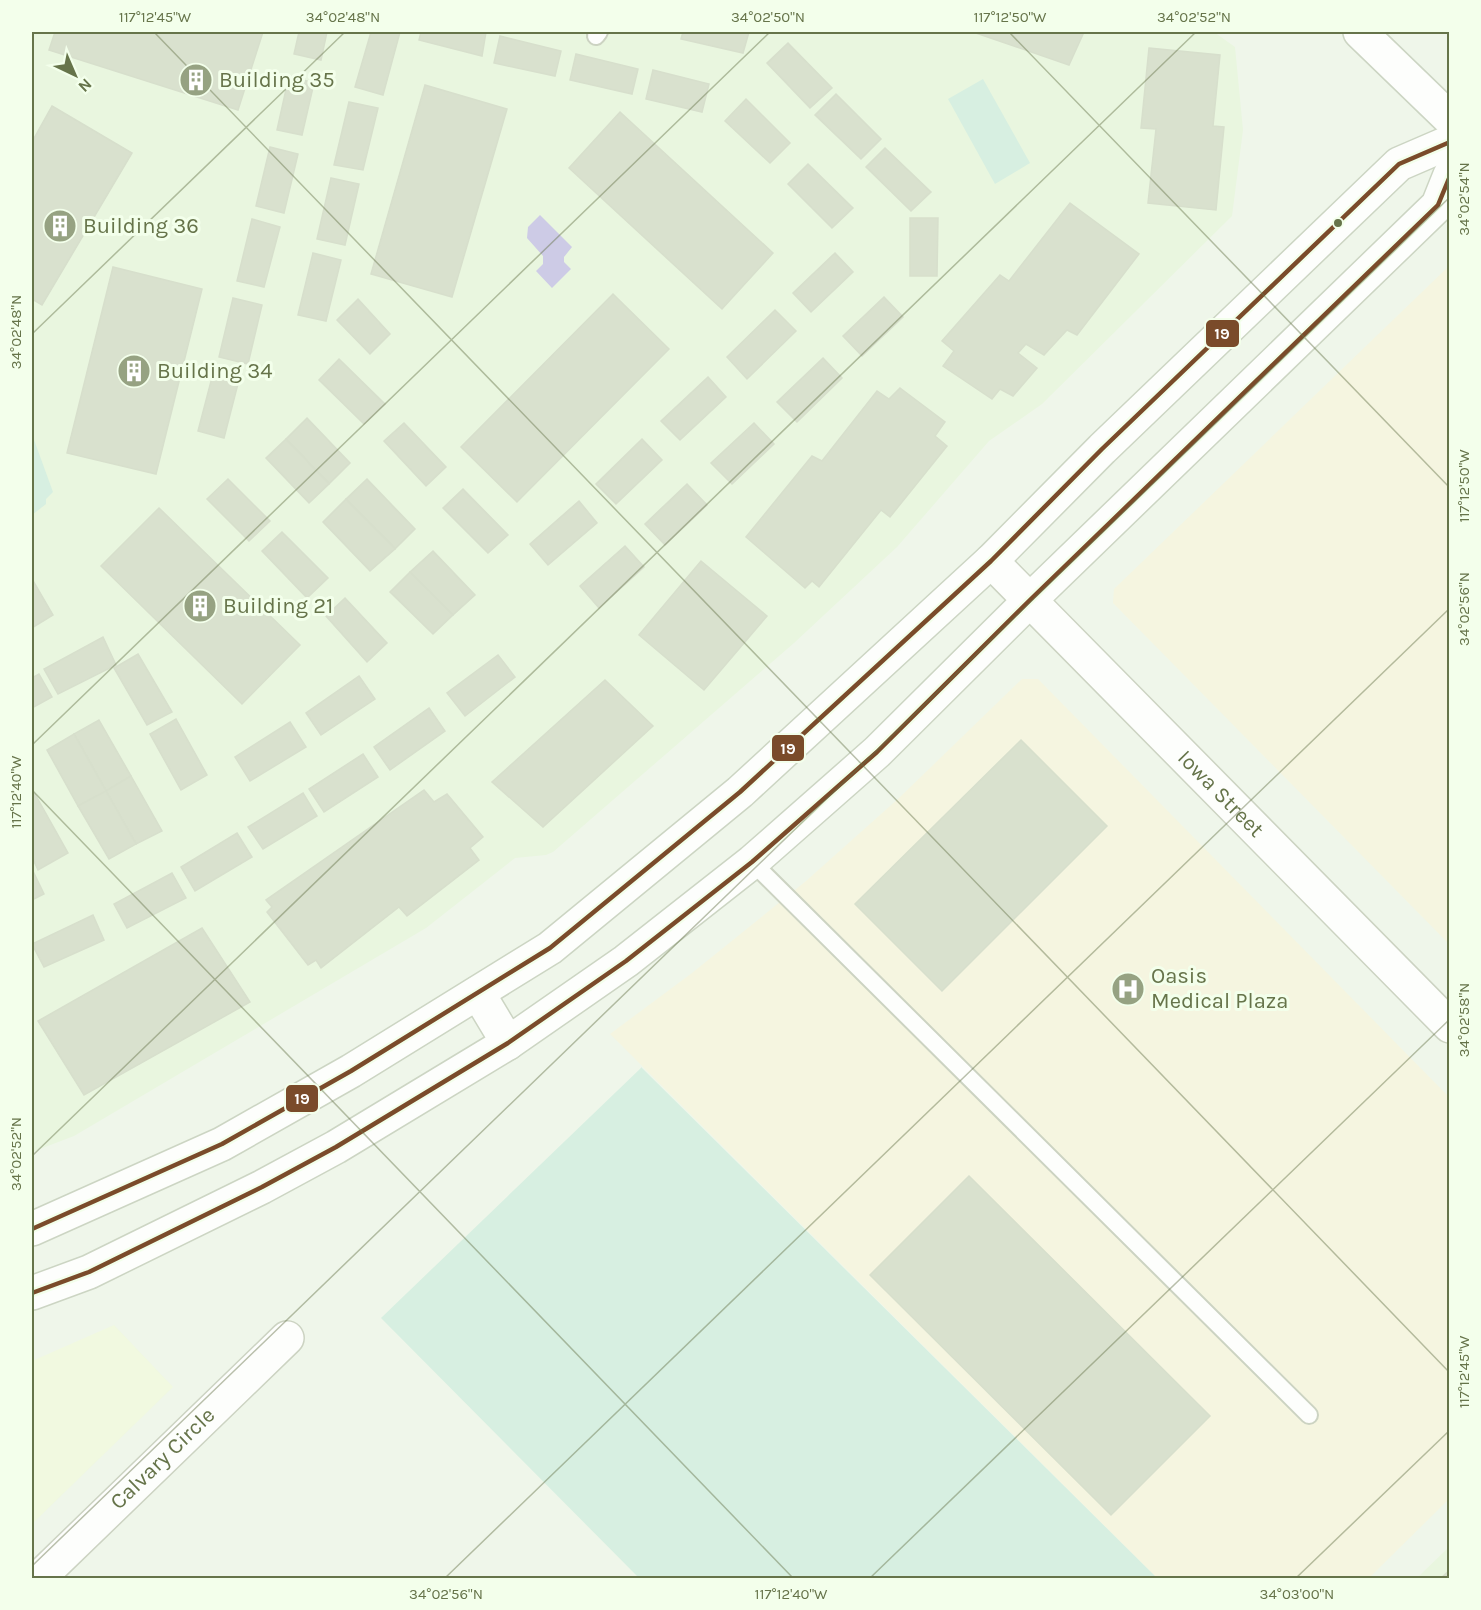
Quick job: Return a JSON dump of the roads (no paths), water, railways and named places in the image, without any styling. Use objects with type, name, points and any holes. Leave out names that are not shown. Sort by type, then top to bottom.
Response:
[{"type":"main road","points":[[1360,32],[1449,119]]},
{"type":"main road","points":[[32,1229],[222,1144],[351,1071],[550,948],[740,792],[991,561],[1111,441],[1399,164],[1449,142]]},
{"type":"main road","points":[[32,1293],[89,1272],[262,1187],[336,1147],[508,1043],[626,961],[752,862],[877,752],[1030,600],[1438,205],[1449,176]]},
{"type":"main road","name":"Iowa Street","points":[[991,561],[1449,1026]]},
{"type":"main road","points":[[478,993],[508,1043]]},
{"type":"main road","name":"Calvary Circle","points":[[39,1578],[287,1338]]},
{"type":"lane","points":[[752,862],[1309,1415]]},
{"type":"water","points":[[540,215],[572,247],[564,257],[564,262],[571,269],[552,288],[536,271],[543,264],[543,256],[527,238],[528,227]]},
{"type":"place","name":"Building 35","points":[[196,80]]},
{"type":"place","name":"Building 36","points":[[60,226]]},
{"type":"place","name":"Building 34","points":[[134,371]]},
{"type":"place","name":"Building 21","points":[[200,606]]},
{"type":"place","name":"Oasis Medical Plaza","points":[[1128,989]]}]
